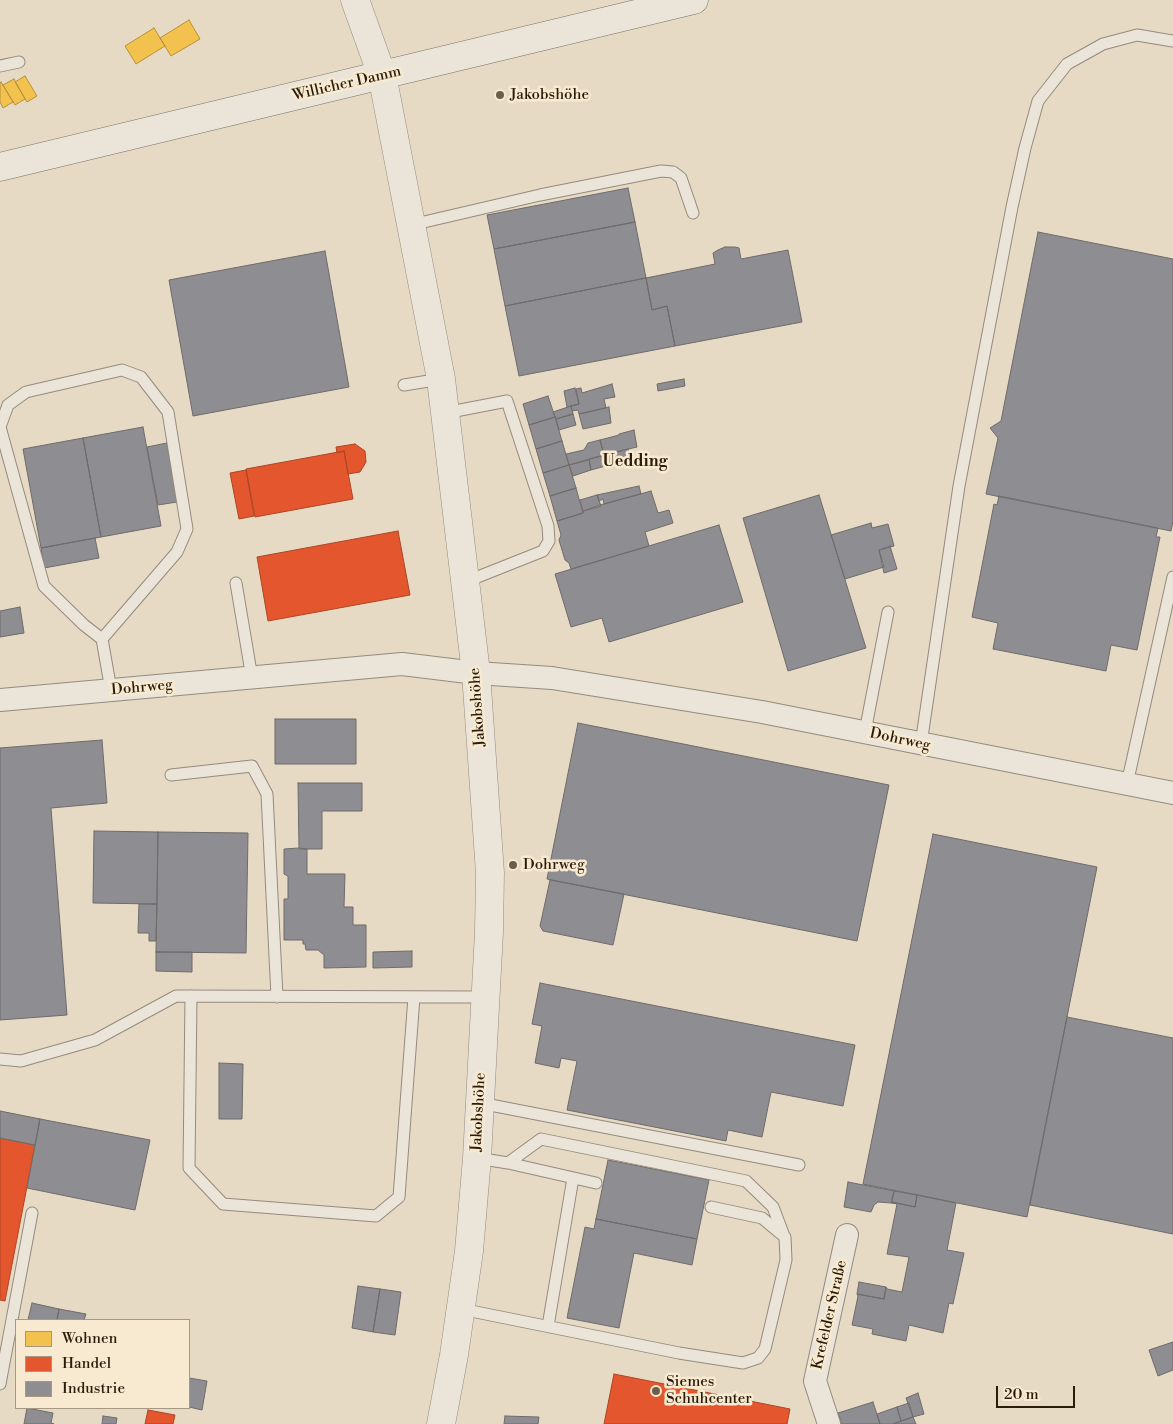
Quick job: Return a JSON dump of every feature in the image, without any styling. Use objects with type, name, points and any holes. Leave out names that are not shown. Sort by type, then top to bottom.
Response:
[{"type":"street","name":"Jakobshöhe","points":[[355,0],[382,75],[441,379],[476,673],[490,873],[486,997],[477,1158],[469,1251],[454,1355],[441,1424]]},
{"type":"street","name":"Willicher Damm","points":[[0,167],[694,0]]},
{"type":"street","name":"Dohrweg","points":[[0,700],[402,664],[476,673],[552,678],[762,712],[1173,793]]},
{"type":"street","name":"Krefelder Straße","points":[[828,1424],[815,1381],[847,1235]]},
{"type":"lane","points":[[921,744],[959,486],[1012,207],[1038,100],[1068,64],[1103,44],[1137,35],[1173,41]]},
{"type":"lane","points":[[0,66],[19,62]]},
{"type":"lane","points":[[411,226],[540,195],[661,171],[673,172],[681,178],[693,212]]},
{"type":"lane","points":[[102,639],[177,552],[187,529],[168,412],[141,377],[122,370],[26,392],[8,405],[0,427],[44,586],[84,625],[102,639],[111,690]]},
{"type":"lane","points":[[404,385],[441,379]]},
{"type":"lane","points":[[445,413],[507,401],[548,526],[549,541],[543,551],[465,582]]},
{"type":"lane","points":[[1127,784],[1173,577]]},
{"type":"lane","points":[[236,583],[252,678]]},
{"type":"lane","points":[[865,732],[888,612]]},
{"type":"lane","points":[[171,775],[252,766],[267,794],[277,997]]},
{"type":"lane","points":[[0,1059],[21,1061],[95,1040],[176,996],[486,997]]},
{"type":"lane","points":[[191,996],[189,1168],[223,1204],[376,1216],[398,1198],[414,997]]},
{"type":"lane","points":[[480,1103],[799,1165]]},
{"type":"lane","points":[[461,1309],[694,1355],[744,1362],[758,1358],[766,1349],[786,1260],[785,1238],[773,1208],[746,1181],[541,1139],[508,1163]]},
{"type":"lane","points":[[477,1158],[596,1183]]},
{"type":"lane","points":[[548,1326],[573,1178]]},
{"type":"lane","points":[[711,1207],[762,1218],[785,1238]]},
{"type":"lane","points":[[0,1384],[32,1213]]},
{"type":"building: Wohnen","points":[[189,20],[200,39],[171,56],[160,38]]},
{"type":"building: Wohnen","points":[[154,28],[165,46],[136,64],[125,46]]},
{"type":"building: Wohnen","points":[[25,76],[37,96],[27,102],[15,82]]},
{"type":"building: Wohnen","points":[[14,79],[25,99],[15,105],[3,85]]},
{"type":"building: Wohnen","points":[[1,82],[13,102],[3,108],[0,102]]},
{"type":"building: Handel","points":[[355,444],[365,451],[366,462],[360,472],[348,474],[344,451],[337,453],[336,447]]},
{"type":"building: Handel","points":[[344,451],[353,499],[255,517],[246,469]]},
{"type":"building: Handel","points":[[246,470],[254,516],[239,519],[230,473]]},
{"type":"building: Handel","points":[[398,531],[410,595],[268,621],[257,557]]},
{"type":"building: Handel","points":[[0,1138],[35,1145],[5,1301],[0,1300]]},
{"type":"building: Handel","name":"Siemes Schuhcenter","points":[[614,1374],[790,1409],[787,1424],[604,1424]]},
{"type":"building: Handel","points":[[148,1410],[175,1415],[173,1424],[145,1424]]},
{"type":"building: Industrie","points":[[628,188],[635,222],[494,249],[487,215]]},
{"type":"building: Industrie","points":[[635,222],[646,278],[505,306],[494,249]]},
{"type":"building: Industrie","points":[[1038,232],[1173,259],[1173,521],[1171,531],[986,494],[998,438],[990,428],[1001,421]]},
{"type":"building: Industrie","points":[[725,247],[739,248],[741,259],[788,250],[802,322],[675,346],[667,306],[652,310],[646,278],[715,264],[713,253]]},
{"type":"building: Industrie","points":[[325,251],[349,387],[193,416],[169,280]]},
{"type":"building: Industrie","points":[[646,278],[652,310],[667,306],[675,346],[519,376],[505,306]]},
{"type":"building: Industrie","points":[[684,379],[685,386],[658,391],[657,384]]},
{"type":"building: Industrie","points":[[612,384],[615,397],[604,399],[606,408],[579,414],[578,410],[572,411],[571,406],[579,404],[576,389],[581,388],[582,393]]},
{"type":"building: Industrie","points":[[575,388],[579,404],[567,407],[564,391]]},
{"type":"building: Industrie","points":[[548,396],[555,417],[529,425],[523,404]]},
{"type":"building: Industrie","points":[[571,406],[573,414],[556,419],[553,412]]},
{"type":"building: Industrie","points":[[609,407],[611,423],[583,429],[579,414]]},
{"type":"building: Industrie","points":[[573,414],[576,425],[559,430],[556,419]]},
{"type":"building: Industrie","points":[[555,417],[562,441],[536,449],[529,425]]},
{"type":"building: Industrie","points":[[143,427],[161,526],[101,537],[83,438]]},
{"type":"building: Industrie","points":[[634,430],[637,447],[604,455],[600,440]]},
{"type":"building: Industrie","points":[[83,438],[101,537],[41,548],[23,449]]},
{"type":"building: Industrie","points":[[600,440],[604,455],[569,465],[566,454],[584,450],[588,443]]},
{"type":"building: Industrie","points":[[562,441],[569,465],[543,473],[536,449]]},
{"type":"building: Industrie","points":[[167,443],[177,502],[158,505],[147,447]]},
{"type":"building: Industrie","points":[[628,449],[631,459],[591,470],[589,459]]},
{"type":"building: Industrie","points":[[589,460],[591,470],[573,476],[569,465]]},
{"type":"building: Industrie","points":[[569,465],[576,488],[550,496],[543,473]]},
{"type":"building: Industrie","points":[[639,486],[641,494],[604,504],[603,499],[599,501],[597,495]]},
{"type":"building: Industrie","points":[[576,488],[583,513],[557,521],[550,496]]},
{"type":"building: Industrie","points":[[651,491],[658,513],[669,510],[673,523],[645,532],[649,546],[571,569],[569,563],[565,560],[559,540],[561,535],[557,521],[583,513],[583,511],[600,505]]},
{"type":"building: Industrie","points":[[597,495],[601,506],[583,511],[580,500]]},
{"type":"building: Industrie","points":[[819,495],[866,648],[788,671],[743,518]]},
{"type":"building: Industrie","points":[[999,496],[1158,528],[1156,537],[1160,537],[1137,650],[1111,645],[1106,671],[993,649],[998,623],[972,617],[994,504],[997,505]]},
{"type":"building: Industrie","points":[[871,523],[872,528],[888,524],[894,546],[879,550],[884,567],[845,579],[831,535]]},
{"type":"building: Industrie","points":[[719,525],[743,602],[609,642],[602,618],[571,627],[555,574]]},
{"type":"building: Industrie","points":[[95,538],[99,558],[44,568],[41,548]]},
{"type":"building: Industrie","points":[[890,546],[897,569],[884,573],[879,550]]},
{"type":"building: Industrie","points":[[20,607],[24,633],[0,637],[0,611]]},
{"type":"building: Industrie","points":[[275,719],[356,719],[356,764],[275,764]]},
{"type":"building: Industrie","points":[[578,723],[889,785],[857,941],[547,879]]},
{"type":"building: Industrie","points":[[102,740],[107,803],[51,808],[67,1015],[0,1020],[0,748]]},
{"type":"building: Industrie","points":[[298,783],[362,783],[362,811],[322,811],[322,849],[299,849]]},
{"type":"building: Industrie","points":[[94,831],[158,832],[157,904],[93,903]]},
{"type":"building: Industrie","points":[[158,832],[248,833],[246,953],[156,952]]},
{"type":"building: Industrie","points":[[933,834],[1097,867],[1027,1217],[863,1184]]},
{"type":"building: Industrie","points":[[284,849],[307,849],[307,874],[345,874],[344,907],[353,907],[353,925],[366,925],[366,967],[324,968],[324,955],[318,950],[306,950],[303,940],[284,940],[284,899],[288,899],[288,876],[284,874]]},
{"type":"building: Industrie","points":[[550,880],[624,894],[613,945],[543,931],[540,926]]},
{"type":"building: Industrie","points":[[139,904],[157,904],[156,941],[149,941],[149,933],[138,933]]},
{"type":"building: Industrie","points":[[412,951],[412,967],[373,968],[373,952]]},
{"type":"building: Industrie","points":[[156,952],[192,952],[192,972],[156,971]]},
{"type":"building: Industrie","points":[[540,983],[855,1045],[843,1106],[771,1092],[762,1137],[728,1130],[726,1141],[567,1110],[577,1061],[561,1058],[559,1068],[535,1063],[542,1026],[532,1024]]},
{"type":"building: Industrie","points":[[1067,1017],[1173,1038],[1173,1234],[1030,1205]]},
{"type":"building: Industrie","points":[[219,1063],[243,1064],[242,1119],[219,1119]]},
{"type":"building: Industrie","points":[[0,1111],[40,1119],[35,1145],[0,1138]]},
{"type":"building: Industrie","points":[[40,1119],[150,1140],[135,1210],[27,1188]]},
{"type":"building: Industrie","points":[[608,1160],[709,1180],[697,1239],[596,1219]]},
{"type":"building: Industrie","points":[[848,1182],[894,1191],[891,1203],[878,1202],[874,1205],[871,1212],[844,1207]]},
{"type":"building: Industrie","points":[[894,1191],[917,1195],[915,1207],[892,1202]]},
{"type":"building: Industrie","points":[[917,1195],[956,1203],[947,1250],[964,1253],[953,1304],[949,1303],[943,1333],[909,1325],[906,1341],[872,1334],[873,1329],[852,1325],[857,1294],[884,1299],[886,1287],[887,1289],[902,1292],[909,1257],[887,1254],[897,1204],[891,1203],[892,1202],[915,1207]]},
{"type":"building: Industrie","points":[[596,1219],[697,1239],[692,1265],[634,1253],[619,1328],[567,1318],[585,1227],[594,1229]]},
{"type":"building: Industrie","points":[[859,1282],[886,1287],[884,1299],[857,1294]]},
{"type":"building: Industrie","points":[[358,1286],[380,1289],[373,1332],[352,1328]]},
{"type":"building: Industrie","points":[[380,1289],[401,1292],[395,1335],[373,1332]]},
{"type":"building: Industrie","points":[[32,1303],[59,1309],[57,1319],[28,1319]]},
{"type":"building: Industrie","points":[[59,1309],[86,1314],[84,1319],[57,1319]]},
{"type":"building: Industrie","points":[[1173,1342],[1173,1370],[1158,1376],[1149,1350]]},
{"type":"building: Industrie","points":[[190,1378],[207,1381],[202,1410],[190,1407]]},
{"type":"building: Industrie","points":[[918,1393],[924,1414],[913,1417],[906,1398]]},
{"type":"building: Industrie","points":[[873,1402],[880,1424],[842,1424],[838,1413]]},
{"type":"building: Industrie","points":[[909,1403],[913,1417],[901,1421],[897,1407]]},
{"type":"building: Industrie","points":[[897,1407],[901,1421],[893,1424],[880,1424],[877,1414]]},
{"type":"building: Industrie","points":[[27,1409],[53,1413],[51,1423],[54,1424],[24,1424]]},
{"type":"building: Industrie","points":[[103,1416],[117,1418],[116,1424],[102,1424]]},
{"type":"building: Industrie","points":[[505,1416],[539,1417],[538,1424],[504,1424]]},
{"type":"building: Industrie","points":[[913,1417],[916,1424],[893,1424],[901,1421]]},
{"type":"place","name":"Jakobshöhe","points":[[500,95]]},
{"type":"place","name":"Dohrweg","points":[[513,865]]},
{"type":"place","name":"Siemes Schuhcenter","points":[[656,1391]]},
{"type":"district","name":"Uedding","points":[[635,462]]}]
